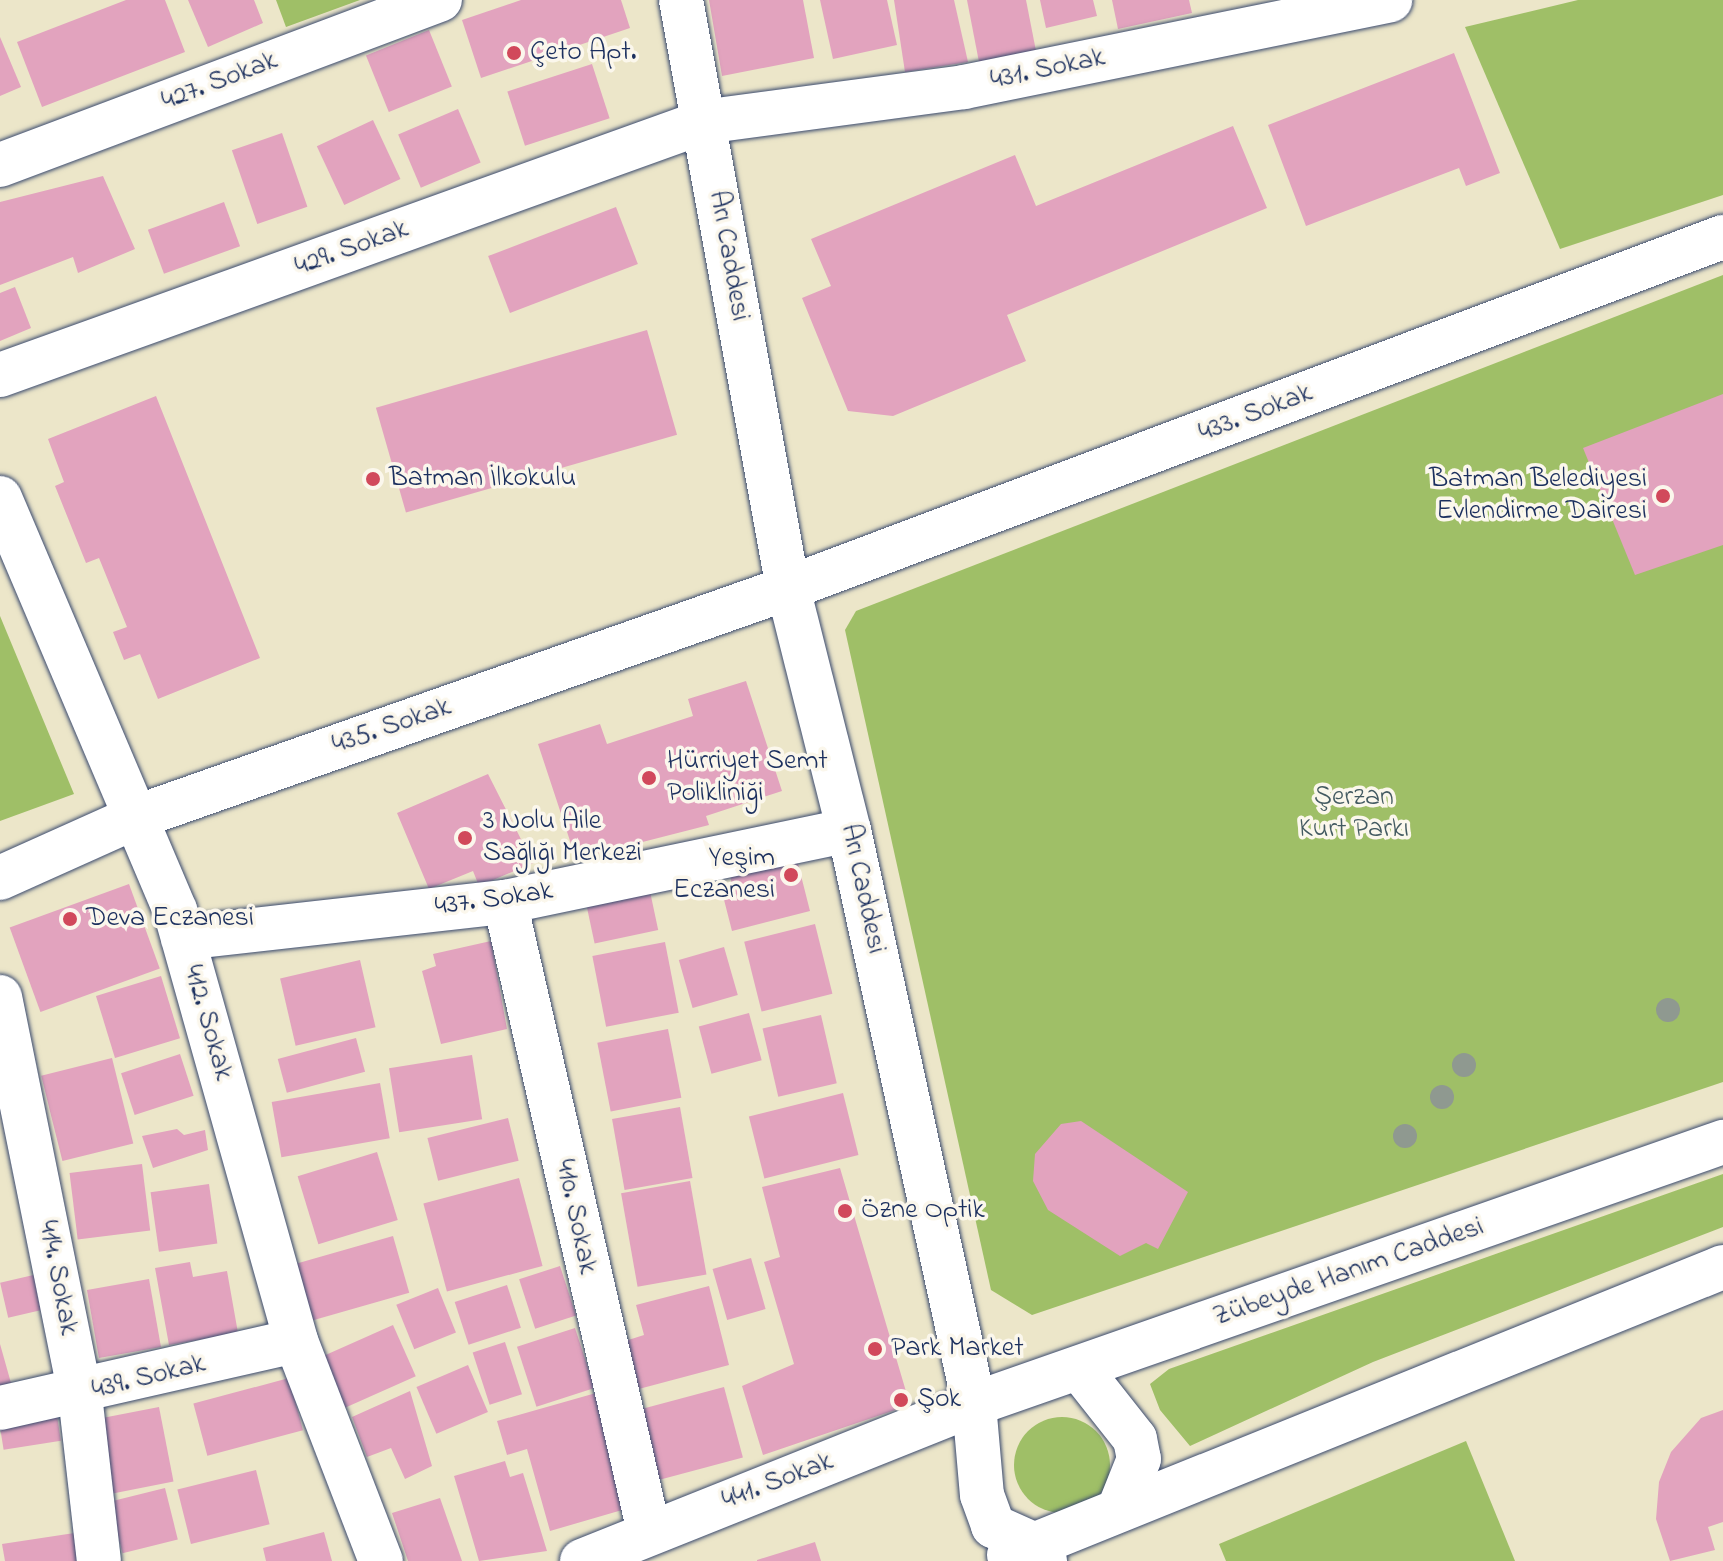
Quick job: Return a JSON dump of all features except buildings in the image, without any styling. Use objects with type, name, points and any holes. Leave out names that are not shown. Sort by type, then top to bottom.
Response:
[{"type":"street","name":"427. Sokak","points":[[0,165],[440,0]]},
{"type":"street","name":"Arı Caddesi","points":[[681,0],[788,588],[849,830],[974,1404],[982,1495],[993,1526],[1025,1555]]},
{"type":"street","name":"431. Sokak","points":[[703,122],[964,87],[1390,0]]},
{"type":"street","name":"429. Sokak","points":[[0,375],[703,122]]},
{"type":"street","name":"433. Sokak","points":[[788,588],[1723,237]]},
{"type":"street","name":"412. Sokak","points":[[0,498],[183,938],[296,1341],[381,1561]]},
{"type":"street","name":"435. Sokak","points":[[0,878],[131,819],[788,588]]},
{"type":"street","name":"437. Sokak","points":[[183,938],[505,902],[849,830]]},
{"type":"street","name":"410. Sokak","points":[[505,902],[649,1532]]},
{"type":"street","name":"414. Sokak","points":[[0,997],[80,1395],[99,1561]]},
{"type":"street","name":"Zübeyde Hanım Caddesi","points":[[974,1404],[1723,1142]]},
{"type":"street","points":[[1025,1555],[1119,1509],[1723,1267]]},
{"type":"street","name":"439. Sokak","points":[[0,1408],[80,1395],[296,1341]]},
{"type":"street","points":[[1079,1368],[1135,1439],[1139,1459],[1119,1509]]},
{"type":"street","name":"441. Sokak","points":[[582,1561],[974,1404]]},
{"type":"green space","points":[[276,0],[360,0],[286,27]]},
{"type":"green space","points":[[1578,0],[1723,0],[1723,195],[1560,249],[1465,27]]},
{"type":"green space","name":"Şerzan Kurt Parkı","points":[[1723,275],[1723,1082],[1032,1315],[991,1290],[845,630],[856,611]]},
{"type":"green space","points":[[0,616],[74,794],[0,821]]},
{"type":"green space","points":[[1723,1174],[1723,1227],[1373,1362],[1190,1446],[1160,1410],[1150,1384],[1169,1369]]},
{"type":"green space","points":[[1062,1417],[1080,1421],[1096,1431],[1106,1447],[1110,1465],[1106,1483],[1096,1499],[1080,1509],[1062,1513],[1044,1509],[1028,1499],[1018,1483],[1014,1465],[1018,1447],[1028,1431],[1044,1421]]},
{"type":"green space","points":[[1466,1441],[1515,1561],[1226,1561],[1219,1544]]},
{"type":"place","name":"Çeto Apt.","points":[[514,53]]},
{"type":"place","name":"Batman İlkokulu","points":[[373,479]]},
{"type":"place","name":"Batman Belediyesi Evlendirme Dairesi","points":[[1663,496]]},
{"type":"place","name":"Hürriyet Semt Polikliniği","points":[[649,778]]},
{"type":"place","name":"3 Nolu Aile Sağlığı Merkezi","points":[[465,838]]},
{"type":"place","name":"Yeşim Eczanesi","points":[[791,875]]},
{"type":"place","name":"Deva Eczanesi","points":[[70,919]]},
{"type":"place","name":"Özne Optik","points":[[845,1211]]},
{"type":"place","name":"Park Market","points":[[875,1349]]},
{"type":"place","name":"Şok","points":[[901,1400]]}]
